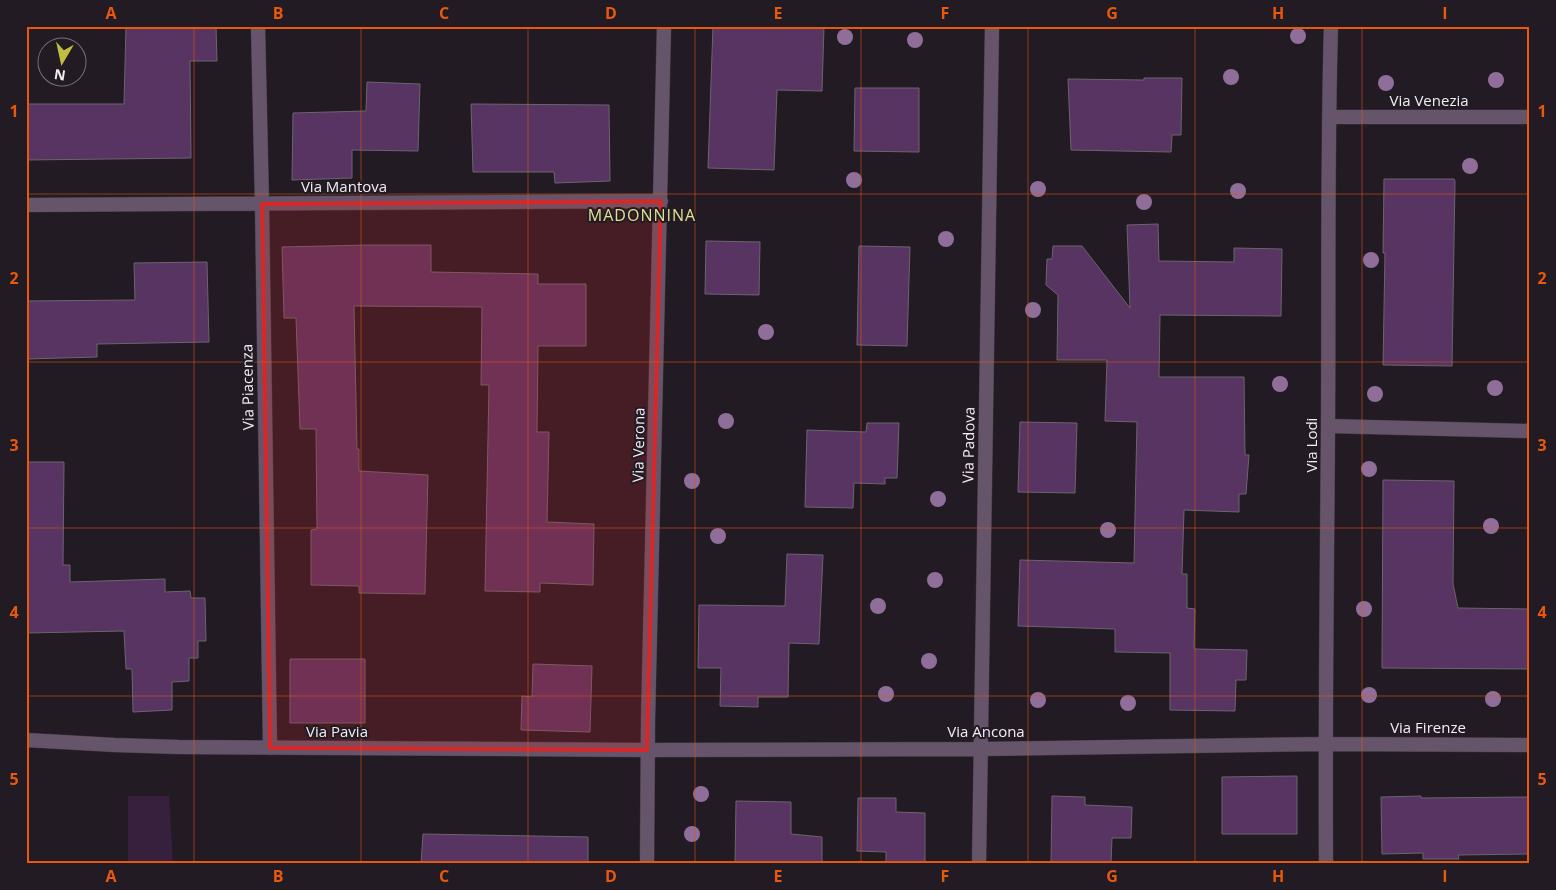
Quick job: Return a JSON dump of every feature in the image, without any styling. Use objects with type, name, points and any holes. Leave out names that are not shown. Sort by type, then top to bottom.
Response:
[{"type":"street","name":"Via Piacenza","points":[[258,26],[270,748]]},
{"type":"street","name":"Via Verona","points":[[647,864],[647,750],[664,26]]},
{"type":"street","name":"Via Padova","points":[[979,864],[992,26]]},
{"type":"street","name":"Via Lodi","points":[[1326,864],[1328,117],[1331,26]]},
{"type":"street","name":"Via Venezia","points":[[1328,117],[1530,117]]},
{"type":"street","name":"Via Mantova","points":[[26,206],[661,201]]},
{"type":"street","points":[[1328,426],[1530,430]]},
{"type":"street","name":"Via Pavia","points":[[26,740],[115,745],[270,748],[647,750]]},
{"type":"street","name":"Via Ancona","points":[[647,750],[980,749],[1326,744]]},
{"type":"street","name":"Via Firenze","points":[[1326,744],[1530,745]]},
{"type":"highlighted area","points":[[661,201],[647,750],[270,748],[262,204]]},
{"type":"shaded area","points":[[128,796],[169,796],[173,864],[128,864]]},
{"type":"building","points":[[126,26],[216,26],[217,61],[190,61],[191,158],[26,160],[26,104],[124,104]]},
{"type":"building","points":[[713,26],[824,26],[822,91],[777,90],[774,170],[708,168]]},
{"type":"building","points":[[1144,78],[1182,78],[1181,135],[1172,135],[1171,152],[1071,150],[1068,79],[1144,80]]},
{"type":"building","points":[[367,82],[420,84],[418,151],[352,150],[352,178],[292,180],[293,113],[366,111]]},
{"type":"building","points":[[855,88],[919,88],[919,152],[854,151]]},
{"type":"building","points":[[471,104],[609,105],[610,181],[555,183],[554,172],[473,172]]},
{"type":"building","points":[[1384,179],[1454,179],[1455,181],[1452,366],[1383,365]]},
{"type":"building","points":[[1158,224],[1159,261],[1234,262],[1234,248],[1282,249],[1281,316],[1160,315],[1159,377],[1244,377],[1245,455],[1249,455],[1246,494],[1239,494],[1239,512],[1184,510],[1182,574],[1187,574],[1187,608],[1195,609],[1194,649],[1247,650],[1246,680],[1236,680],[1235,711],[1170,710],[1170,653],[1115,652],[1115,629],[1018,626],[1020,560],[1134,563],[1137,422],[1105,421],[1107,360],[1057,360],[1058,295],[1046,285],[1047,259],[1052,259],[1053,246],[1082,246],[1130,308],[1127,225]]},
{"type":"building","points":[[706,241],[760,242],[759,295],[705,294]]},
{"type":"building","points":[[431,245],[431,272],[538,274],[538,284],[586,284],[586,346],[538,346],[537,432],[549,432],[547,522],[594,524],[593,585],[540,583],[540,592],[485,591],[489,385],[481,385],[482,307],[354,306],[359,471],[428,475],[425,594],[359,593],[359,586],[311,585],[311,530],[317,529],[316,429],[300,429],[296,318],[284,318],[282,247]]},
{"type":"building","points":[[859,246],[910,247],[907,346],[857,345]]},
{"type":"building","points":[[207,262],[209,342],[97,344],[97,357],[26,359],[26,301],[135,300],[134,263]]},
{"type":"building","points":[[1020,422],[1077,423],[1075,493],[1018,492]]},
{"type":"building","points":[[867,423],[899,423],[897,478],[885,478],[885,484],[854,483],[853,508],[805,507],[807,430],[866,432]]},
{"type":"building","points":[[26,462],[64,462],[63,565],[70,565],[70,582],[165,579],[165,592],[190,591],[191,598],[205,598],[206,641],[198,641],[198,658],[189,658],[189,681],[172,682],[172,710],[133,712],[132,669],[126,669],[124,631],[26,633]]},
{"type":"building","points":[[1383,480],[1454,481],[1453,584],[1458,608],[1530,609],[1530,669],[1382,668]]},
{"type":"building","points":[[787,554],[823,555],[819,644],[789,643],[788,697],[758,697],[758,707],[720,706],[721,668],[698,668],[699,605],[785,606]]},
{"type":"building","points":[[290,659],[365,659],[365,723],[290,723]]},
{"type":"building","points":[[533,664],[592,666],[590,732],[521,730],[522,696],[532,697]]},
{"type":"building","points":[[1297,776],[1297,834],[1222,834],[1222,777]]},
{"type":"building","points":[[1052,796],[1085,797],[1085,805],[1132,807],[1131,838],[1112,838],[1111,864],[1051,864]]},
{"type":"building","points":[[1421,796],[1421,798],[1530,797],[1530,854],[1458,855],[1459,859],[1423,859],[1423,853],[1382,854],[1381,797]]},
{"type":"building","points":[[858,798],[896,798],[896,812],[925,813],[925,864],[886,864],[886,852],[857,851]]},
{"type":"building","points":[[736,801],[791,802],[791,834],[822,837],[822,864],[735,864]]},
{"type":"building","points":[[423,834],[588,837],[588,864],[421,864]]},
{"type":"district","name":"MADONNINA","points":[[642,215]]}]
